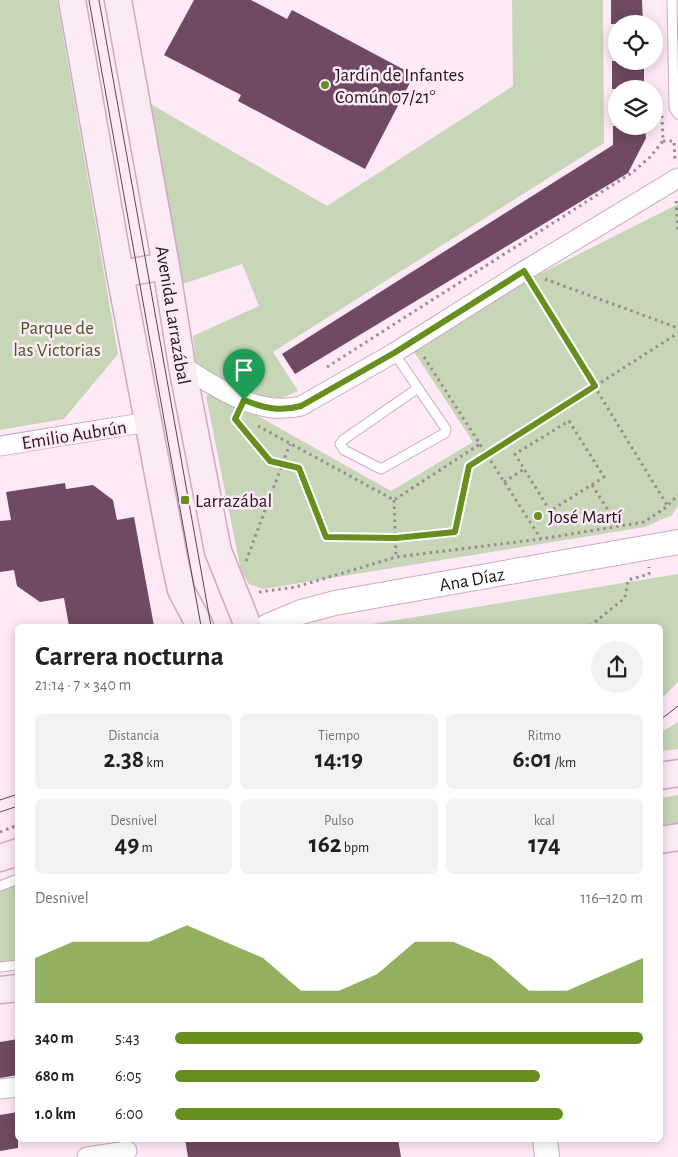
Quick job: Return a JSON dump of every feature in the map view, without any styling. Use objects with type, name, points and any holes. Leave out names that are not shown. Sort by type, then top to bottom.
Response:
[{"type":"main road","points":[[72,0],[120,274],[181,590],[199,624]]},
{"type":"main road","name":"Avenida Larrazábal","points":[[118,0],[182,366],[218,551],[247,624]]},
{"type":"main road","points":[[120,274],[166,266]]},
{"type":"main road","points":[[663,776],[678,773]]},
{"type":"main road","points":[[663,840],[678,837]]},
{"type":"main road","points":[[0,858],[15,853]]},
{"type":"main road","points":[[0,990],[15,988]]},
{"type":"street","points":[[182,366],[244,400],[271,410],[285,410],[301,406],[394,353],[524,271],[678,178]]},
{"type":"street","name":"Emilio Aubrún","points":[[0,446],[148,422]]},
{"type":"street","name":"Ana Díaz","points":[[273,624],[301,612],[335,603],[648,549],[678,542]]},
{"type":"street","points":[[0,1090],[15,1087]]},
{"type":"street","points":[[545,1142],[547,1157]]},
{"type":"street","points":[[87,1157],[127,1149]]},
{"type":"lane","points":[[672,0],[674,108],[678,114]]},
{"type":"lane","points":[[394,353],[418,388],[446,429],[445,433],[381,469],[374,468],[344,450],[340,444],[343,440],[418,388]]},
{"type":"lane","points":[[0,886],[15,880]]},
{"type":"lane","points":[[0,966],[15,964]]},
{"type":"path","points":[[324,370],[633,172],[650,157],[663,141],[674,141]]},
{"type":"path","points":[[524,271],[678,328]]},
{"type":"path","points":[[524,271],[668,505]]},
{"type":"path","points":[[244,400],[235,419],[270,461],[299,468],[326,537],[396,538],[455,532],[469,466],[678,333]]},
{"type":"path","points":[[413,340],[541,539]]},
{"type":"path","points":[[569,421],[604,478],[550,511],[524,469],[515,454],[569,421]]},
{"type":"path","points":[[243,569],[290,444]]},
{"type":"path","points":[[504,482],[524,469]]},
{"type":"path","points":[[592,485],[619,527]]},
{"type":"path","points":[[592,624],[625,598],[628,580],[650,574],[644,522],[668,505],[678,495]]},
{"type":"path","points":[[394,500],[396,557]]},
{"type":"path","points":[[0,832],[15,826]]},
{"type":"green space","name":"Parque de las Victorias","points":[[0,0],[57,0],[118,354],[64,419],[0,430]]},
{"type":"green space","points":[[512,0],[603,0],[604,143],[273,352],[298,391],[277,400],[259,400],[196,364],[193,336],[259,306],[242,264],[183,284],[149,103],[327,206],[513,86]]},
{"type":"green space","points":[[678,204],[678,506],[672,515],[645,527],[263,589],[249,584],[241,571],[206,396],[217,393],[391,491],[473,442],[407,341]]},
{"type":"green space","points":[[678,574],[678,682],[663,697],[663,624],[372,624]]},
{"type":"green space","points":[[678,722],[678,749],[663,751],[663,731]]},
{"type":"green space","points":[[678,795],[678,824],[663,827],[663,798]]},
{"type":"green space","points":[[15,880],[15,965],[0,967],[0,886]]},
{"type":"building","name":"Jardín de Infantes Común 07/21°","points":[[194,0],[251,0],[287,19],[292,10],[414,75],[365,169],[238,101],[241,95],[164,55]]},
{"type":"building","points":[[611,0],[642,0],[643,15],[611,15]]},
{"type":"building","points":[[612,70],[644,70],[644,80],[612,80]]},
{"type":"building","points":[[613,135],[646,135],[628,173],[295,374],[282,354],[613,145]]},
{"type":"building","points":[[65,483],[66,489],[93,485],[113,500],[117,520],[134,517],[154,624],[69,624],[64,598],[40,602],[17,586],[14,570],[0,572],[0,521],[11,520],[6,492]]},
{"type":"building","points":[[15,1040],[15,1076],[0,1078],[0,1042]]},
{"type":"building","points":[[15,1112],[15,1142],[18,1142],[18,1148],[0,1151],[0,1115]]},
{"type":"building","points":[[186,1142],[398,1142],[401,1157],[188,1157]]},
{"type":"tram line","points":[[89,0],[201,624]]},
{"type":"tram line","points":[[99,0],[211,624]]},
{"type":"tram line","points":[[663,718],[678,706]]},
{"type":"tram line","points":[[0,800],[15,795]]},
{"type":"tram line","points":[[0,812],[15,807]]},
{"type":"place","name":"Jardín de Infantes Común 07/21°","points":[[325,85]]},
{"type":"place","name":"Larrazábal","points":[[185,500]]},
{"type":"place","name":"José Martí","points":[[538,516]]},
{"type":"route","points":[[524,271],[595,386],[469,466],[455,532],[396,538],[326,537],[299,468],[270,461],[235,419],[244,400],[271,410],[285,410],[301,406],[394,353],[524,271]]}]
